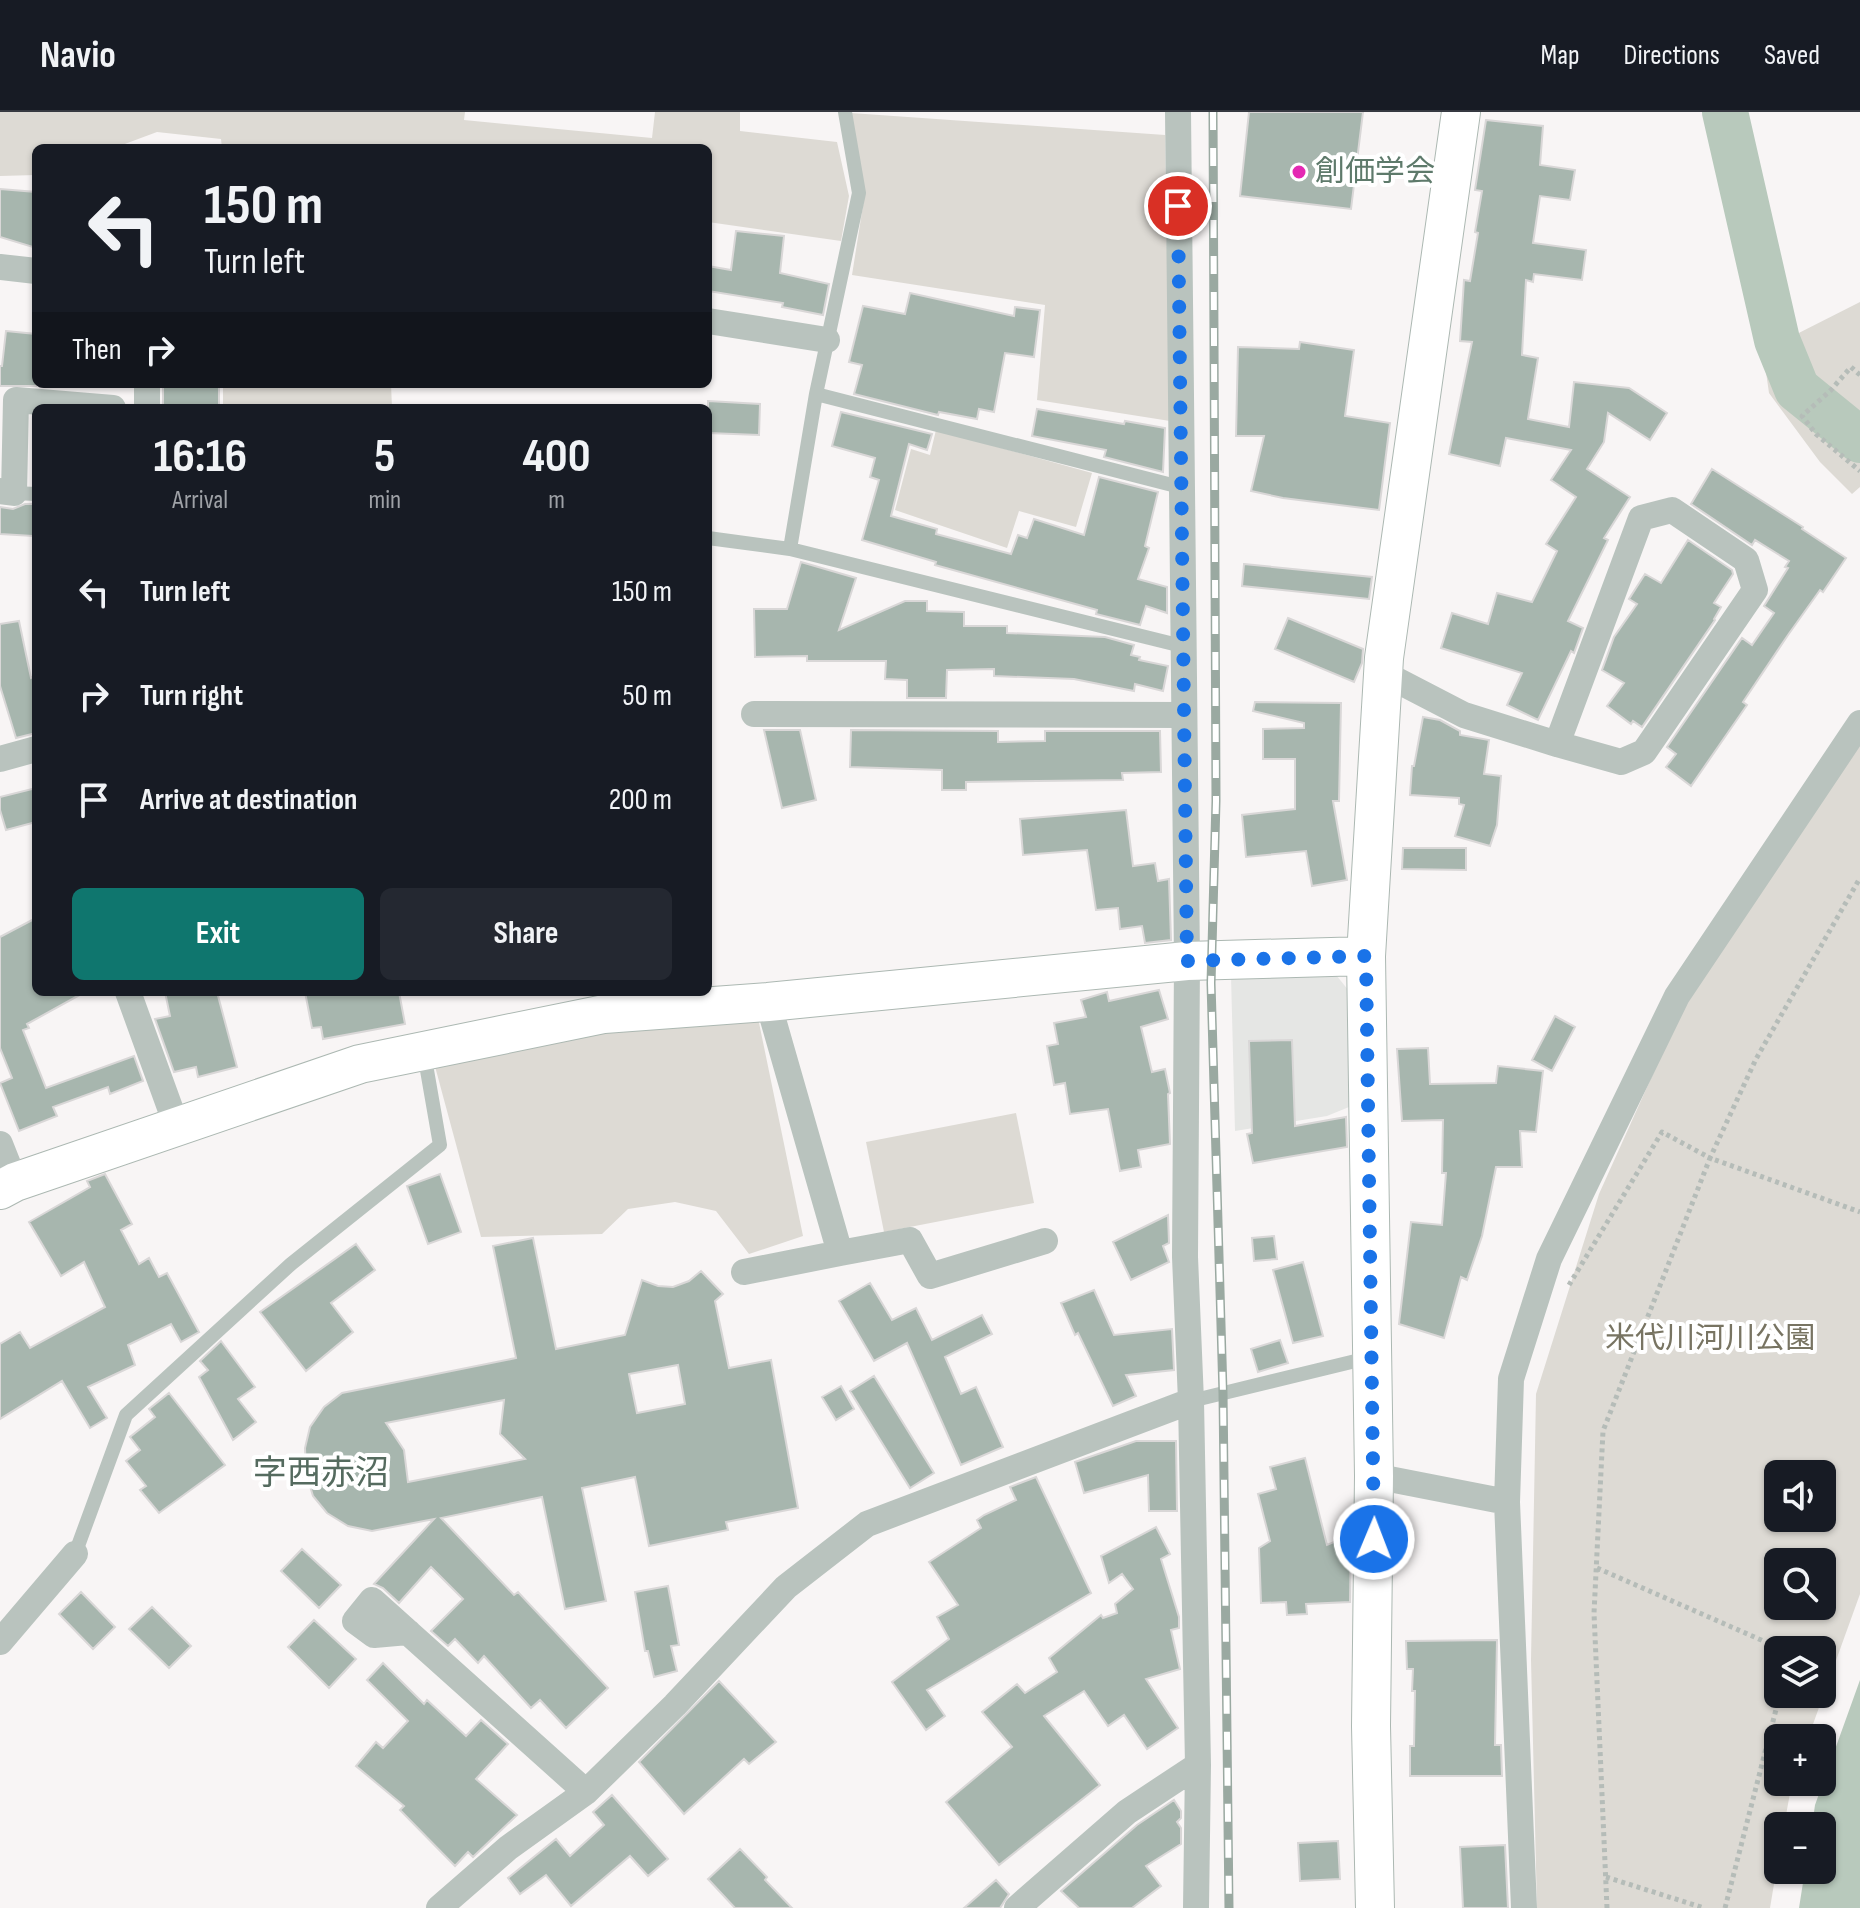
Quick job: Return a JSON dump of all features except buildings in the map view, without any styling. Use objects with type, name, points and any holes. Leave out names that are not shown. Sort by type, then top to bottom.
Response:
[{"type":"street","points":[[1178,112],[1187,961],[1185,1257],[1198,1765],[1196,1908]]},
{"type":"street","points":[[1375,1908],[1371,1726],[1374,1476],[1366,956],[1383,673],[1461,112]]},
{"type":"street","points":[[0,267],[32,271]]},
{"type":"street","points":[[712,322],[827,340]]},
{"type":"street","points":[[17,493],[16,400],[64,404]]},
{"type":"street","points":[[1383,673],[1464,715],[1557,744],[1621,762],[1644,752],[1755,590],[1746,560],[1672,510],[1641,518],[1557,744]]},
{"type":"street","points":[[754,714],[1183,715]]},
{"type":"street","points":[[1524,1908],[1507,1502],[1511,1379],[1549,1259],[1677,996],[1860,723]]},
{"type":"street","points":[[0,759],[32,750]]},
{"type":"street","points":[[0,1144],[8,1186],[346,1068],[602,1003],[768,1002],[1187,961],[1366,956]]},
{"type":"street","points":[[129,996],[177,1127]]},
{"type":"street","points":[[768,1002],[840,1253]]},
{"type":"street","points":[[744,1272],[910,1240],[930,1276],[1045,1241]]},
{"type":"street","points":[[439,1908],[508,1848],[586,1792],[675,1705],[786,1587],[867,1524],[1191,1401]]},
{"type":"street","points":[[1374,1476],[1507,1502]]},
{"type":"street","points":[[0,1642],[75,1554]]},
{"type":"street","points":[[408,1632],[586,1792]]},
{"type":"street","points":[[1017,1908],[1127,1812],[1198,1765]]},
{"type":"lane","points":[[790,549],[816,394],[859,193],[845,112]]},
{"type":"lane","points":[[816,394],[1180,487]]},
{"type":"lane","points":[[712,539],[790,549],[1182,646]]},
{"type":"lane","points":[[75,1554],[126,1415],[291,1264],[440,1145],[423,1049]]},
{"type":"lane","points":[[1191,1401],[1372,1357]]},
{"type":"path","points":[[1860,375],[1851,367],[1802,416],[1816,434],[1860,471]]},
{"type":"path","points":[[1607,1908],[1594,1613],[1603,1431],[1710,1158],[1756,1059],[1860,878]]},
{"type":"path","points":[[1567,1288],[1662,1132],[1710,1158],[1860,1212]]},
{"type":"path","points":[[1597,1568],[1764,1641]]},
{"type":"path","points":[[1725,1908],[1776,1708]]},
{"type":"path","points":[[1606,1877],[1704,1908]]},
{"type":"shaded area","points":[[1793,348],[1807,385],[1826,404],[1841,407],[1860,424],[1860,448],[1839,441],[1821,423],[1813,421],[1784,389],[1775,356]]},
{"type":"shaded area","points":[[1328,965],[1349,991],[1349,1107],[1327,1116],[1235,1131],[1231,976]]},
{"type":"shaded area","points":[[1860,1680],[1860,1908],[1799,1908],[1803,1884],[1836,1884],[1836,1812],[1814,1812],[1818,1796],[1836,1796],[1836,1747]]},
{"type":"green space","points":[[0,112],[465,112],[464,120],[652,138],[655,112],[740,112],[740,131],[837,142],[849,196],[841,241],[712,223],[712,144],[222,144],[221,139],[157,132],[125,144],[32,144],[32,175],[0,176]]},
{"type":"green space","points":[[851,113],[1165,135],[1170,421],[1037,400],[1045,305],[852,275],[865,193]]},
{"type":"green space","points":[[1860,302],[1860,487],[1852,494],[1820,462],[1769,393],[1763,351]]},
{"type":"green space","points":[[223,388],[391,388],[392,404],[223,404]]},
{"type":"green space","points":[[936,430],[1092,473],[1076,527],[1019,511],[1007,548],[895,510],[911,449],[930,455]]},
{"type":"green space","name":"米代川河川公園","points":[[1860,731],[1860,1594],[1836,1660],[1836,1636],[1764,1636],[1764,1708],[1819,1708],[1813,1724],[1764,1724],[1764,1796],[1789,1796],[1787,1812],[1764,1812],[1764,1884],[1774,1884],[1770,1908],[1537,1908],[1531,1660],[1536,1394],[1599,1194],[1688,996]]},
{"type":"green space","points":[[757,1013],[803,1236],[749,1254],[716,1211],[675,1202],[628,1209],[602,1234],[481,1237],[433,1059],[606,1021]]},
{"type":"green space","points":[[1016,1113],[1034,1203],[884,1232],[866,1142]]},
{"type":"waterway","points":[[1725,112],[1777,340],[1797,389],[1860,440]]},
{"type":"railway","points":[[1213,112],[1216,801],[1211,983],[1223,1393],[1229,1908]]},
{"type":"place","name":"創価学会","points":[[1299,172]]},
{"type":"district","name":"字西赤沼","points":[[321,1473]]},
{"type":"route","points":[[1178,206],[1187,961],[1366,956],[1374,1539]]}]
